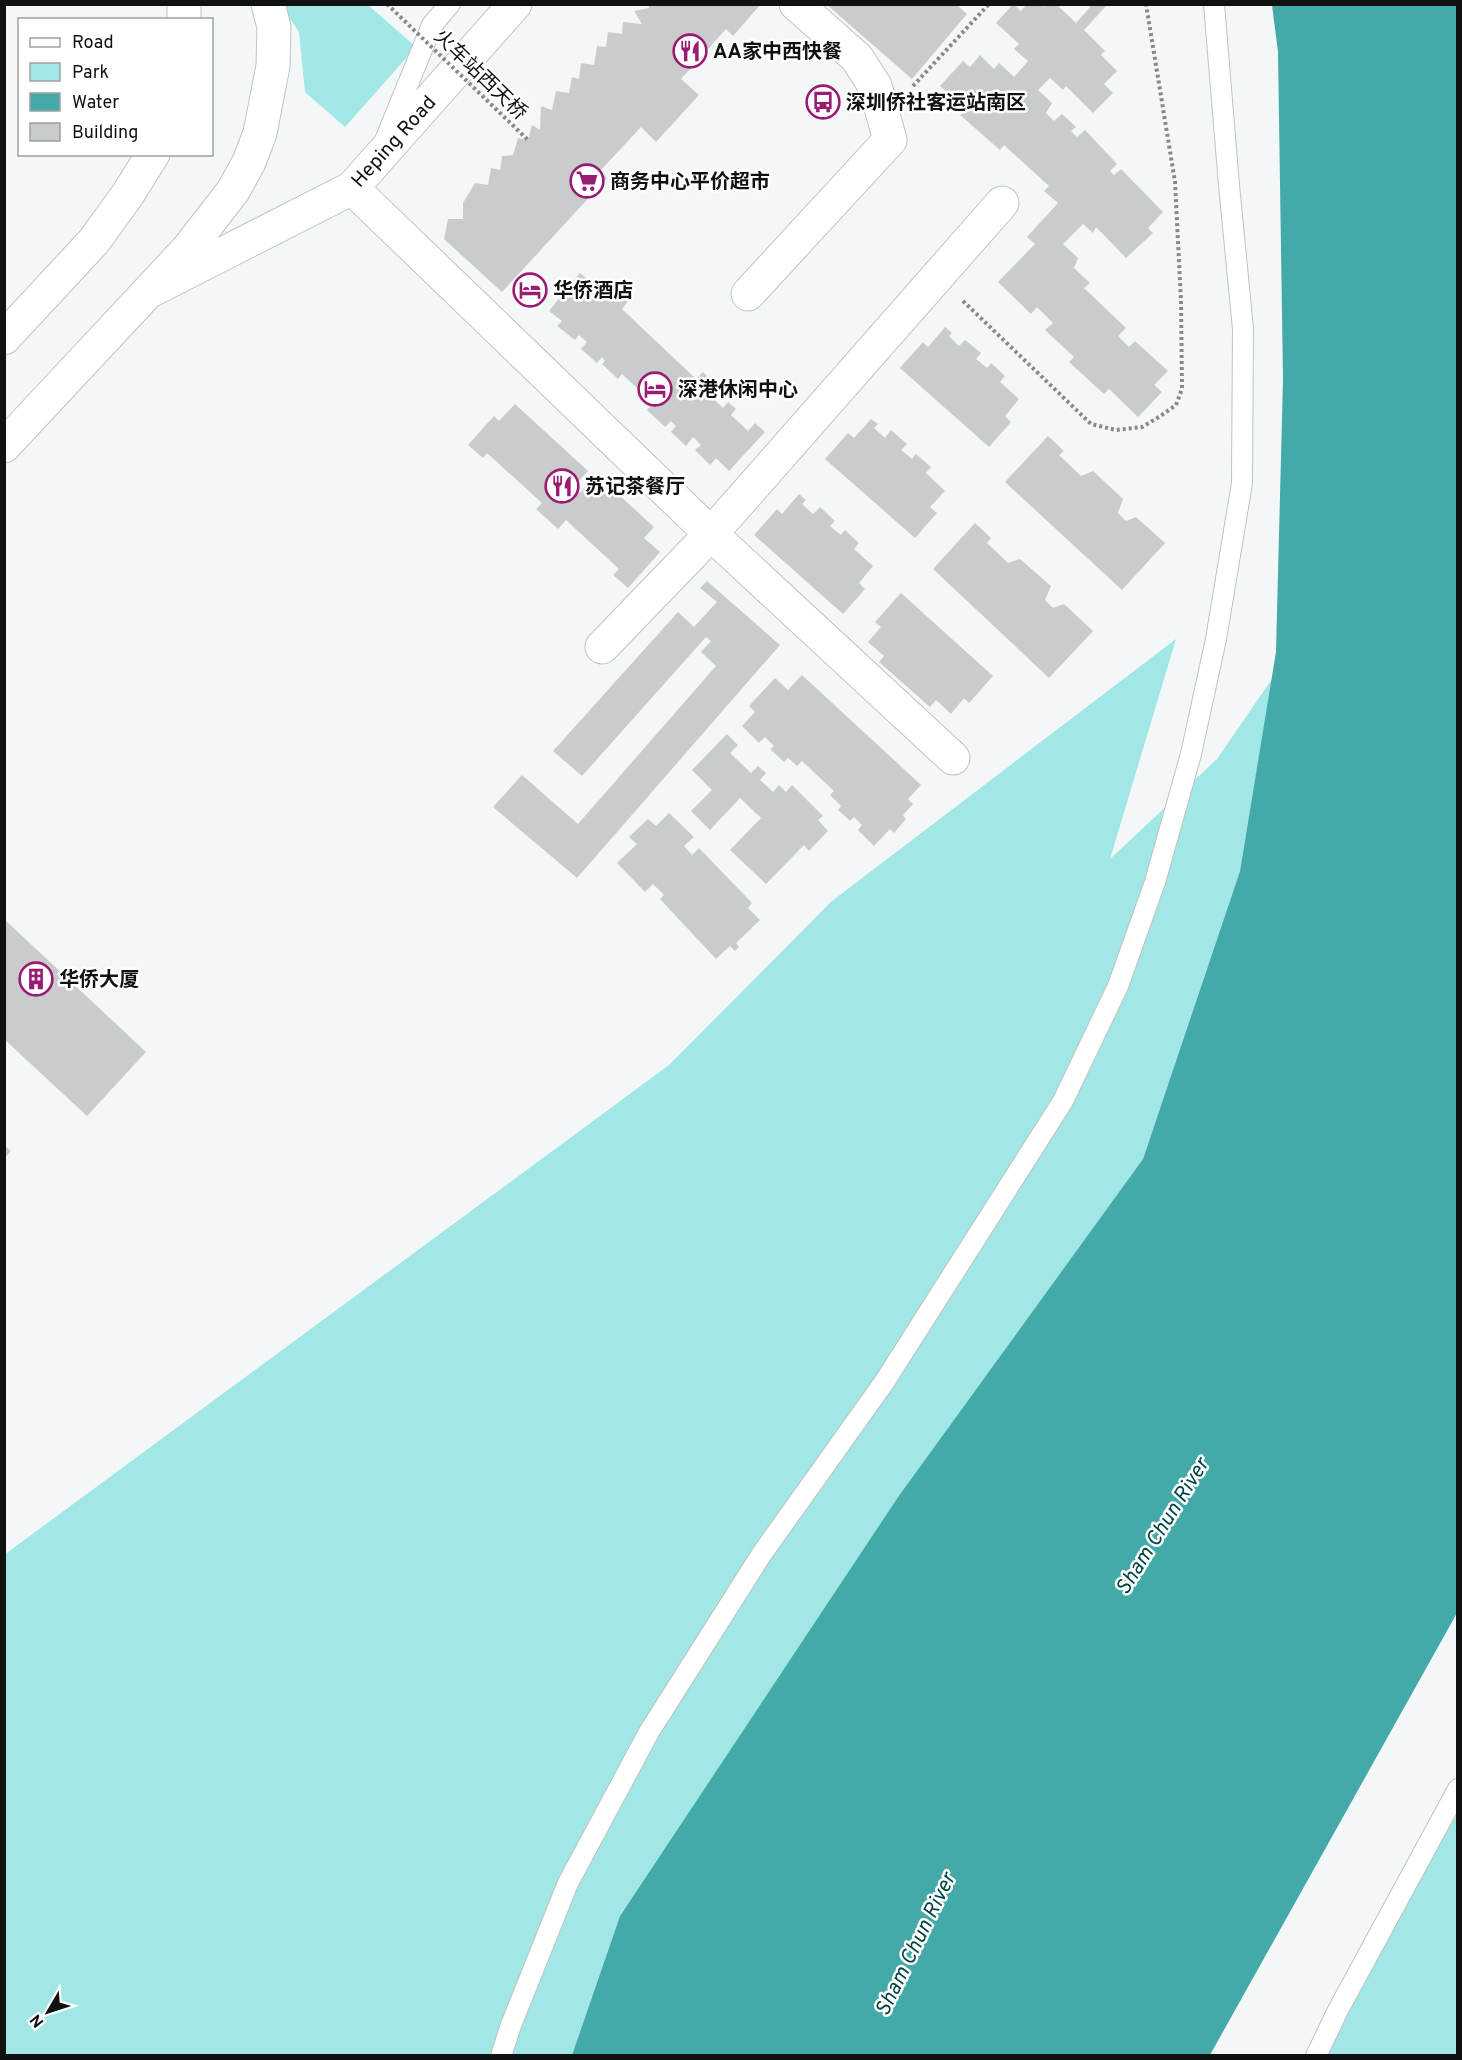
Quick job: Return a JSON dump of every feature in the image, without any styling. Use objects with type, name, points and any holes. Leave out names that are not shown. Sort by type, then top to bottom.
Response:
[{"type":"street","points":[[4,446],[148,292],[212,220],[233,191],[249,162],[260,133],[273,66],[274,27],[268,4]]},
{"type":"street","name":"Heping Road","points":[[148,292],[352,188],[515,4]]},
{"type":"street","points":[[748,294],[890,140],[875,86],[856,58],[796,4]]},
{"type":"street","points":[[4,338],[94,241],[152,156]]},
{"type":"street","points":[[352,188],[711,534],[953,758]]},
{"type":"street","points":[[602,647],[711,534],[1002,203]]},
{"type":"lane","points":[[377,160],[432,25],[450,4]]},
{"type":"lane","points":[[501,2055],[568,1883],[650,1732],[761,1555],[885,1381],[1063,1101],[1118,986],[1155,882],[1191,754],[1211,662],[1242,483],[1243,329],[1214,4]]},
{"type":"lane","points":[[1316,2055],[1458,1789]]},
{"type":"path","name":"火车站西天桥","points":[[387,4],[528,140]]},
{"type":"path","points":[[884,117],[989,4]]},
{"type":"path","points":[[937,276],[1091,424],[1116,430],[1142,427],[1176,405],[1182,388],[1182,367],[1175,182],[1146,4]]},
{"type":"green space","points":[[281,5],[368,5],[416,47],[345,127],[305,92],[299,32]]},
{"type":"green space","points":[[1176,639],[1110,859],[1217,759],[1272,679],[1240,871],[1143,1159],[898,1497],[620,1916],[572,2055],[5,2055],[4,1555],[669,1065],[832,901]]},
{"type":"green space","points":[[1457,1816],[1457,2055],[1307,2056],[1407,1882]]},
{"type":"water","name":"Sham Chun River","points":[[1272,5],[1457,5],[1457,1613],[1210,2055],[572,2055],[620,1916],[898,1497],[1143,1159],[1240,871],[1276,652],[1283,379],[1278,52]]},
{"type":"building","points":[[649,4],[761,4],[733,36],[726,29],[681,79],[699,95],[656,142],[641,127],[600,171],[607,178],[502,292],[444,239],[448,219],[463,219],[463,203],[475,183],[488,185],[491,168],[500,170],[502,156],[513,155],[518,138],[528,140],[532,125],[540,130],[541,106],[552,110],[556,91],[569,93],[572,77],[579,79],[581,63],[594,65],[597,46],[606,47],[608,32],[622,34],[623,22],[642,24],[634,11],[649,8]]},
{"type":"building","points":[[826,4],[956,4],[967,14],[912,79]]},
{"type":"building","points":[[1013,4],[1021,11],[1027,4],[1041,4],[1044,7],[1046,4],[1056,4],[1076,23],[1090,7],[1088,4],[1108,4],[1084,30],[1105,51],[1101,55],[1117,71],[1104,84],[1113,93],[1093,113],[1066,86],[1063,90],[1050,78],[1038,90],[1052,103],[1046,113],[1054,121],[1062,114],[1076,127],[1071,131],[1077,137],[1085,130],[1117,164],[1110,171],[1114,175],[1121,169],[1163,212],[1148,228],[1153,233],[1126,258],[1096,227],[1093,233],[1083,224],[1063,244],[1078,258],[1074,268],[1090,283],[1084,288],[1126,328],[1118,336],[1129,347],[1135,341],[1168,371],[1154,385],[1162,392],[1138,417],[1109,389],[1104,394],[1069,362],[1074,357],[1045,330],[1053,323],[1037,307],[1031,314],[998,282],[1035,244],[1027,237],[1058,203],[1044,191],[1049,186],[1004,145],[1000,150],[960,115],[966,109],[940,86],[963,61],[970,67],[980,55],[994,69],[999,63],[1014,77],[1028,61],[1014,49],[1019,44],[996,23]]},
{"type":"building","points":[[580,273],[604,293],[611,286],[628,301],[622,309],[696,379],[703,372],[714,382],[705,391],[723,408],[728,402],[736,409],[731,415],[748,431],[755,423],[765,432],[729,471],[716,458],[710,465],[695,450],[701,445],[693,437],[686,446],[671,432],[676,426],[671,421],[665,427],[647,410],[653,403],[622,374],[618,379],[602,364],[605,361],[602,357],[597,363],[581,349],[587,342],[579,335],[575,340],[557,326],[562,321],[549,311]]},
{"type":"building","points":[[945,327],[952,333],[949,336],[959,346],[965,340],[981,353],[976,359],[987,368],[991,363],[1005,376],[1000,382],[1019,399],[1005,416],[1011,422],[989,447],[900,368],[923,342],[928,347]]},
{"type":"building","points":[[515,404],[588,471],[573,487],[580,493],[596,474],[654,527],[644,538],[660,552],[628,588],[613,575],[619,569],[566,520],[558,529],[536,509],[542,503],[487,453],[483,458],[468,445],[494,416],[499,421]]},
{"type":"building","points":[[871,419],[878,424],[874,428],[885,438],[891,430],[907,444],[901,450],[912,459],[916,454],[931,467],[926,473],[945,491],[930,507],[937,513],[915,538],[825,459],[848,433],[854,438]]},
{"type":"building","points":[[1048,436],[1064,451],[1059,455],[1081,476],[1093,471],[1123,499],[1118,513],[1126,521],[1136,517],[1165,543],[1122,590],[1005,482]]},
{"type":"building","points":[[799,494],[806,500],[802,504],[813,514],[820,507],[835,521],[830,526],[841,535],[845,530],[859,543],[854,549],[873,566],[859,583],[865,589],[843,614],[754,535],[777,509],[782,514]]},
{"type":"building","points":[[975,523],[991,538],[987,543],[1008,563],[1020,559],[1051,586],[1045,600],[1053,608],[1064,604],[1093,631],[1049,678],[933,569]]},
{"type":"building","points":[[707,581],[780,645],[577,878],[493,807],[522,775],[578,824],[716,666],[701,652],[711,641],[706,637],[582,776],[553,751],[678,612],[694,627],[717,602],[700,588]]},
{"type":"building","points":[[901,593],[993,676],[969,703],[964,698],[951,714],[936,700],[930,707],[879,662],[884,656],[868,642],[881,627],[875,622]]},
{"type":"building","points":[[802,675],[921,785],[908,799],[913,804],[903,815],[906,819],[894,833],[890,829],[874,846],[858,830],[862,825],[854,817],[850,821],[838,810],[841,806],[830,795],[834,791],[802,761],[797,766],[788,758],[784,762],[770,749],[774,746],[765,737],[759,743],[742,726],[755,712],[749,706],[775,678],[788,690]]},
{"type":"building","points":[[727,734],[738,745],[730,753],[751,773],[758,766],[766,773],[760,780],[773,792],[779,785],[786,792],[792,785],[823,816],[818,820],[828,831],[809,851],[804,845],[766,884],[730,850],[761,818],[740,798],[710,830],[691,811],[712,790],[692,770]]},
{"type":"building","points":[[669,813],[694,837],[684,846],[692,855],[699,848],[752,903],[748,908],[760,920],[736,943],[739,947],[735,951],[730,946],[716,959],[660,899],[664,895],[653,884],[645,892],[617,863],[637,844],[629,837],[648,819],[656,826]]},
{"type":"building","name":"华侨大厦","points":[[4,919],[146,1052],[87,1116],[4,1039]]},
{"type":"building","points":[[4,1145],[11,1151],[4,1159]]},
{"type":"place","name":"AA家中西快餐","points":[[690,51]]},
{"type":"place","name":"深圳侨社客运站南区","points":[[823,102]]},
{"type":"place","name":"商务中心平价超市","points":[[587,181]]},
{"type":"place","name":"华侨酒店","points":[[530,290]]},
{"type":"place","name":"深港休闲中心","points":[[655,389]]},
{"type":"place","name":"苏记茶餐厅","points":[[562,486]]},
{"type":"place","name":"华侨大厦","points":[[36,979]]}]
